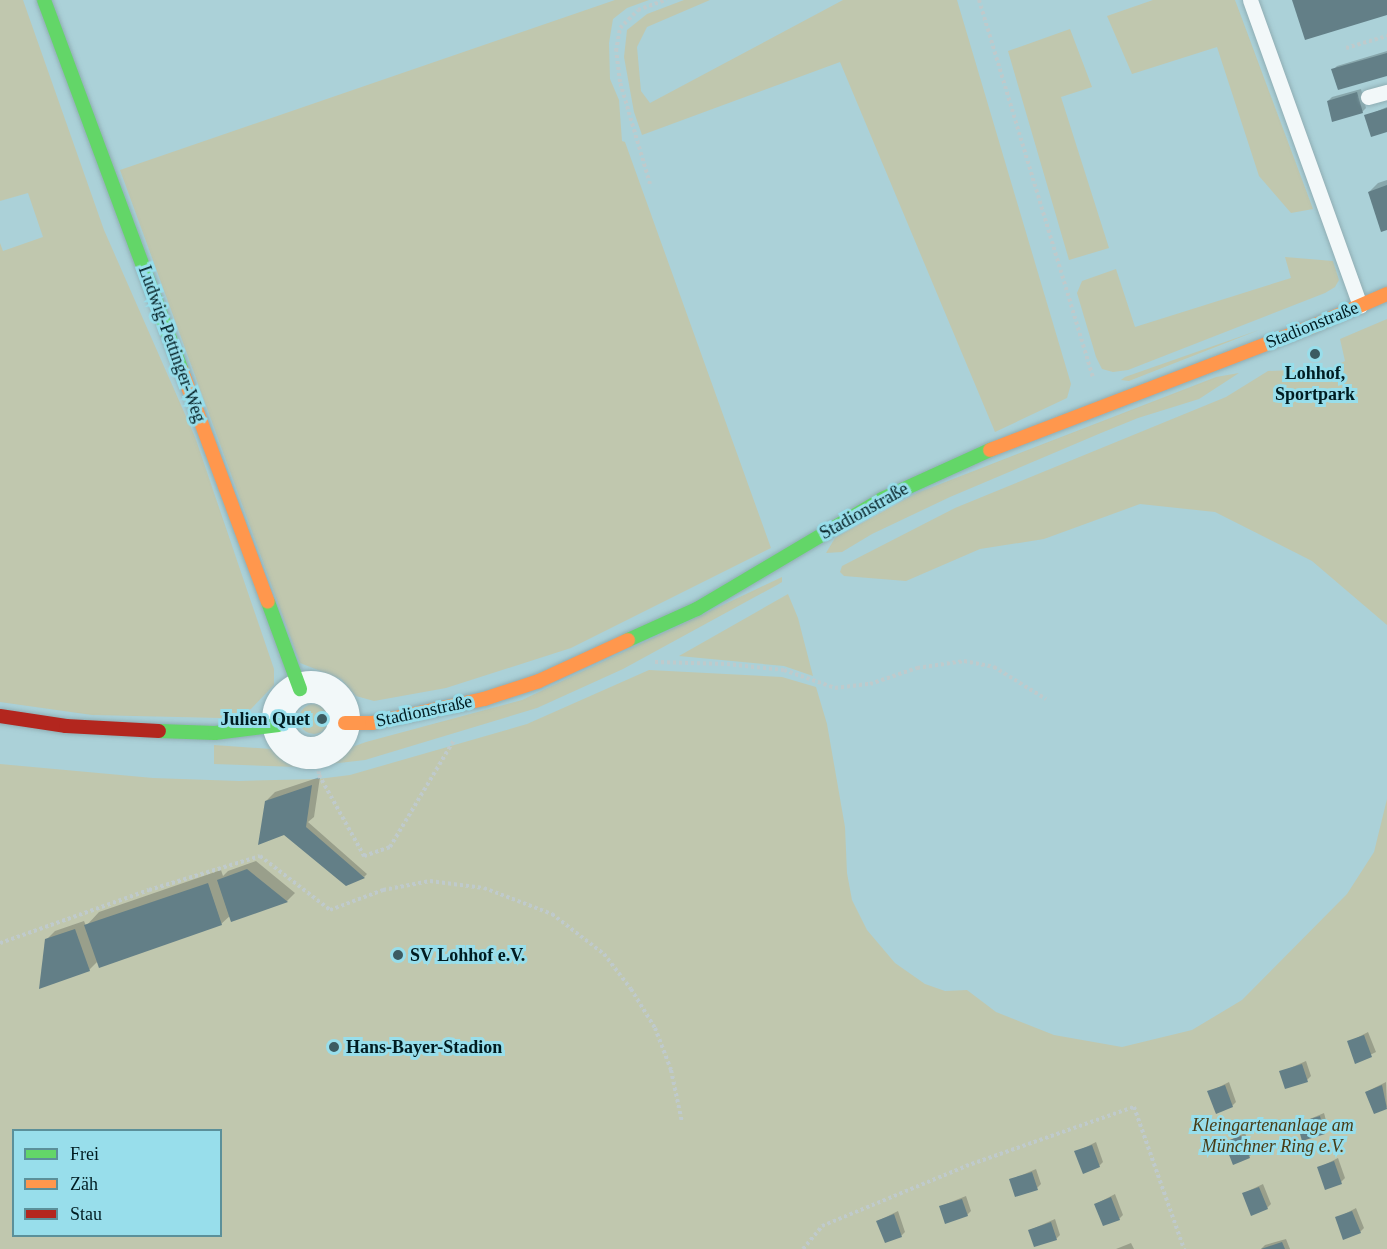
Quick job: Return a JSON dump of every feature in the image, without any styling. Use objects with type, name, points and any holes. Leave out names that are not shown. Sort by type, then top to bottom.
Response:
[{"type":"street","name":"Ludwig-Pettinger-Weg","points":[[44,0],[300,688]]},
{"type":"street","name":"Stadionstraße","points":[[345,723],[372,723],[483,699],[539,681],[594,658],[696,609],[882,499],[951,466],[1311,327],[1387,294]]},
{"type":"street","points":[[300,688],[322,688],[332,693],[344,712],[345,723],[339,740],[325,751],[316,753],[299,751],[291,747],[280,734],[278,725],[280,707],[285,699],[300,688]]},
{"type":"street","points":[[0,716],[66,726],[158,731],[214,732],[278,725]]},
{"type":"lane","points":[[1250,0],[1360,306]]},
{"type":"lane","points":[[1368,97],[1387,92]]},
{"type":"path","points":[[650,184],[620,82],[616,51],[620,28],[638,10],[666,0]]},
{"type":"path","points":[[979,0],[1102,406]]},
{"type":"path","points":[[1346,48],[1387,36]]},
{"type":"path","points":[[652,662],[727,664],[784,670],[835,688],[870,684],[916,668],[964,661],[994,667],[1046,699]]},
{"type":"path","points":[[316,753],[319,775],[364,856],[390,847],[454,740]]},
{"type":"path","points":[[0,943],[149,890],[260,856],[330,910],[383,890],[430,881],[484,888],[552,914],[604,954],[631,989],[655,1028],[671,1070],[682,1122]]},
{"type":"path","points":[[804,1249],[822,1226],[966,1167],[1134,1107],[1184,1249]]},
{"type":"green space","points":[[0,0],[23,0],[104,230],[195,437],[274,669],[274,685],[251,709],[220,718],[92,715],[0,702],[0,243],[3,251],[43,237],[28,193],[0,201]]},
{"type":"green space","points":[[615,0],[649,0],[627,8],[613,19],[609,43],[610,79],[619,100],[622,141],[625,142],[771,548],[571,648],[446,688],[374,701],[356,696],[341,679],[300,663],[120,170]]},
{"type":"green space","points":[[684,0],[710,0],[647,27],[637,47],[641,91],[650,103],[843,0],[957,0],[1071,384],[1067,398],[995,432],[840,62],[642,135],[634,112],[624,57],[627,30],[647,14]]},
{"type":"green space","points":[[1153,0],[1235,0],[1313,209],[1291,213],[1259,176],[1217,47],[1132,74],[1107,16]]},
{"type":"green space","points":[[1070,29],[1092,87],[1061,97],[1109,248],[1069,260],[1008,51]]},
{"type":"green space","points":[[1285,257],[1333,261],[1339,280],[1335,287],[1325,293],[1128,370],[1113,372],[1102,369],[1096,357],[1077,293],[1082,281],[1116,269],[1135,327],[1291,278]]},
{"type":"green space","points":[[1387,319],[1387,625],[1312,561],[1215,512],[1140,504],[1044,539],[980,549],[906,581],[844,576],[840,572],[842,566],[955,508],[1226,397],[1268,371],[1294,370],[1302,381],[1320,374],[1317,365],[1329,369],[1345,361],[1340,339]]},
{"type":"green space","points":[[1259,330],[1129,381],[1121,380],[1125,377]]},
{"type":"green space","points":[[1239,373],[1199,399],[1138,418],[1101,433],[950,497],[872,534],[842,552],[826,553],[835,538],[917,493],[1216,377]]},
{"type":"green space","points":[[782,577],[782,582],[777,585],[623,669],[537,708],[365,760],[330,764],[352,747],[366,742],[522,700]]},
{"type":"green space","points":[[788,594],[798,618],[813,676],[784,666],[679,656]]},
{"type":"green space","name":"SV Lohhof e.V.","points":[[649,670],[782,677],[816,687],[827,724],[845,827],[847,873],[852,900],[867,930],[895,963],[925,984],[945,991],[967,990],[996,1012],[1054,1035],[1122,1047],[1192,1030],[1242,1000],[1347,894],[1374,852],[1387,799],[1387,1249],[0,1249],[0,764],[153,778],[239,781],[318,779],[350,775],[527,724]]},
{"type":"green space","points":[[314,704],[325,708],[329,719],[325,730],[314,734],[303,730],[299,719],[303,708]]},
{"type":"green space","points":[[214,745],[271,749],[298,765],[297,767],[214,764]]},
{"type":"building","points":[[1292,0],[1387,0],[1387,15],[1305,40]]},
{"type":"building","points":[[1387,53],[1387,76],[1338,90],[1331,69]]},
{"type":"building","points":[[1357,92],[1363,113],[1332,122],[1327,101]]},
{"type":"building","points":[[1387,108],[1387,132],[1371,137],[1364,115]]},
{"type":"building","points":[[1387,185],[1387,230],[1381,232],[1368,192]]},
{"type":"building","points":[[312,785],[306,827],[365,878],[346,886],[284,835],[258,845],[265,801]]},
{"type":"building","points":[[247,869],[288,902],[231,922],[217,880]]},
{"type":"building","points":[[208,883],[222,925],[99,968],[84,925]]},
{"type":"building","points":[[75,929],[90,971],[39,989],[45,939]]},
{"type":"building","points":[[1364,1035],[1372,1057],[1355,1064],[1347,1041]]},
{"type":"building","points":[[1302,1064],[1308,1082],[1285,1089],[1279,1071]]},
{"type":"building","points":[[1225,1085],[1233,1107],[1216,1114],[1207,1091]]},
{"type":"building","points":[[1382,1085],[1387,1109],[1374,1114],[1365,1092]]},
{"type":"building","points":[[1320,1116],[1325,1134],[1302,1141],[1297,1123]]},
{"type":"building","points":[[1241,1136],[1250,1158],[1233,1165],[1224,1142]]},
{"type":"building","points":[[1092,1145],[1100,1167],[1083,1174],[1074,1151]]},
{"type":"building","points":[[1334,1161],[1342,1184],[1325,1190],[1317,1167]]},
{"type":"building","points":[[1032,1172],[1038,1190],[1015,1197],[1009,1179]]},
{"type":"building","points":[[1259,1187],[1268,1209],[1251,1216],[1242,1193]]},
{"type":"building","points":[[1111,1197],[1120,1220],[1103,1226],[1094,1204]]},
{"type":"building","points":[[962,1199],[968,1216],[945,1224],[939,1206]]},
{"type":"building","points":[[1352,1211],[1361,1233],[1343,1240],[1335,1217]]},
{"type":"building","points":[[894,1214],[902,1237],[885,1243],[876,1221]]},
{"type":"building","points":[[1051,1222],[1057,1240],[1034,1247],[1028,1230]]},
{"type":"building","points":[[1282,1242],[1285,1249],[1261,1249]]},
{"type":"traffic: fast","points":[[44,0],[182,371]]},
{"type":"traffic: fast","points":[[628,640],[697,609],[882,499],[990,450]]},
{"type":"traffic: fast","points":[[268,602],[300,689]]},
{"type":"traffic: fast","points":[[159,731],[215,733],[278,725]]},
{"type":"traffic: slow","points":[[990,450],[1311,327],[1387,294]]},
{"type":"traffic: slow","points":[[182,371],[268,602]]},
{"type":"traffic: slow","points":[[345,723],[372,723],[484,699],[539,681],[628,640]]},
{"type":"traffic: jam","points":[[0,716],[66,726],[159,731]]},
{"type":"place","name":"Lohhof, Sportpark","points":[[1315,354]]},
{"type":"place","name":"Julien Quet","points":[[322,719]]},
{"type":"place","name":"SV Lohhof e.V.","points":[[398,955]]},
{"type":"place","name":"Hans-Bayer-Stadion","points":[[334,1047]]},
{"type":"park label","name":"Kleingartenanlage am Münchner Ring e.V.","points":[[1273,1136]]}]
